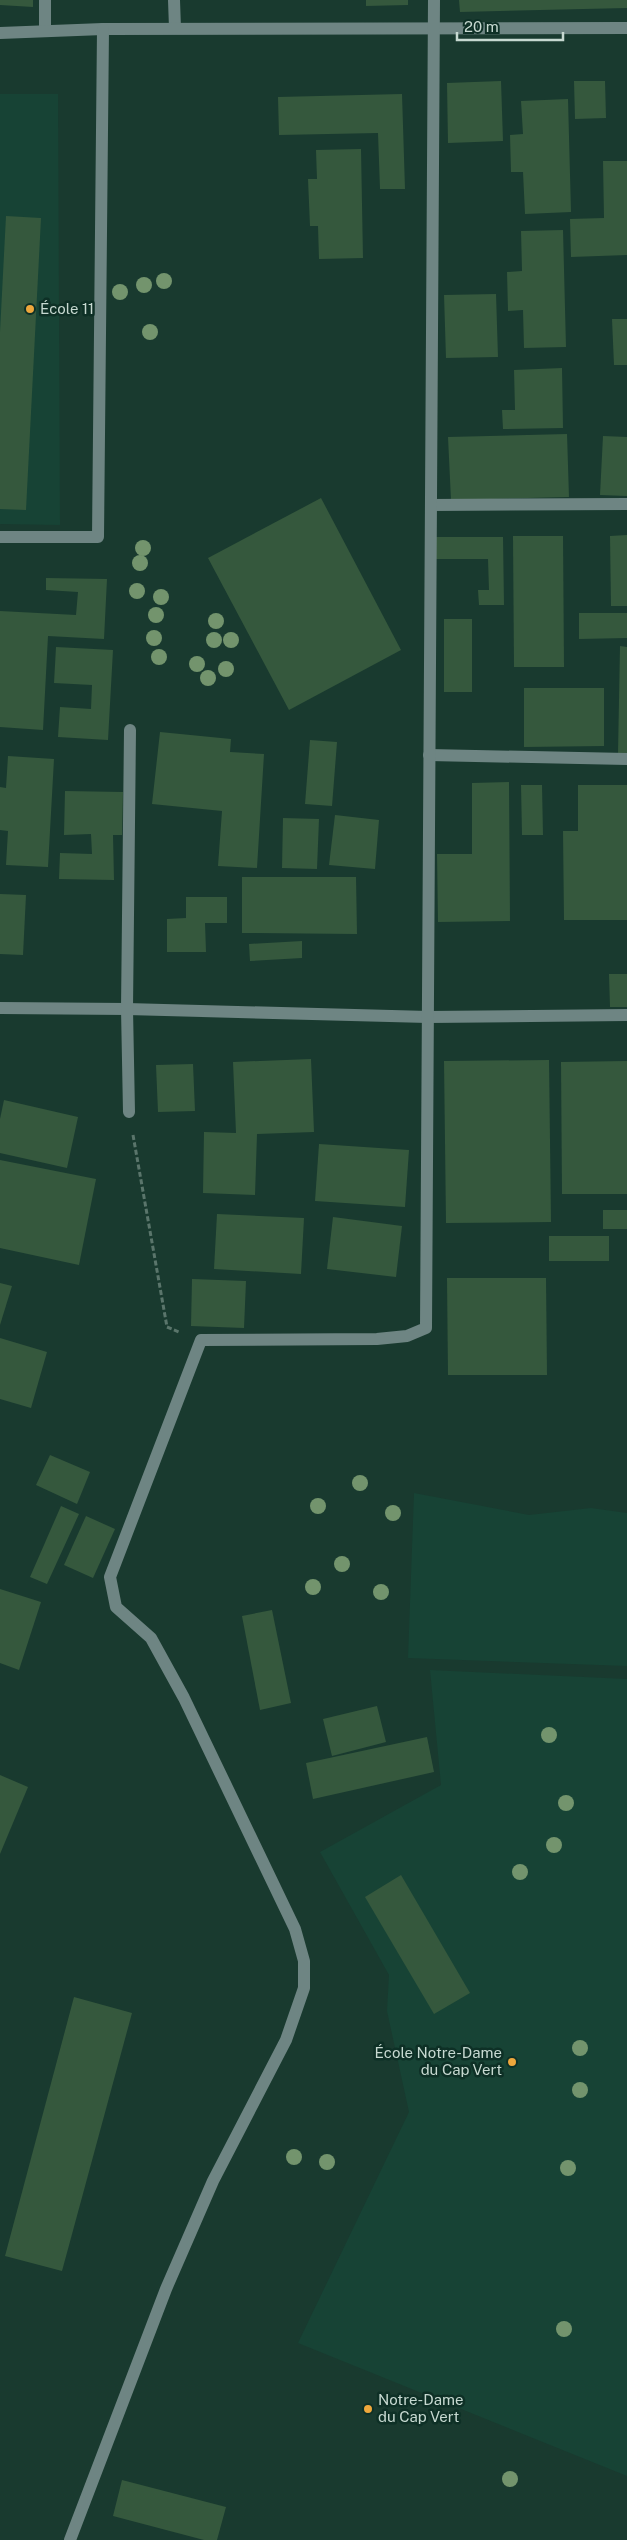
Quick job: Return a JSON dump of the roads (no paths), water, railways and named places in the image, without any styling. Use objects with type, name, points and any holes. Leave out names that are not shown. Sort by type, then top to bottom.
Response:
[{"type":"street","points":[[45,0],[45,31]]},
{"type":"street","points":[[174,0],[174,28]]},
{"type":"street","points":[[70,2540],[166,2289],[213,2181],[286,2040],[304,1988],[304,1961],[295,1929],[184,1698],[152,1638],[116,1608],[111,1593],[110,1577],[201,1340],[377,1338],[407,1336],[426,1328],[434,0]]},
{"type":"street","points":[[0,33],[174,28],[627,28]]},
{"type":"street","points":[[0,537],[98,537],[103,29]]},
{"type":"street","points":[[431,505],[627,504]]},
{"type":"street","points":[[129,1112],[127,1009],[130,730]]},
{"type":"street","points":[[429,755],[627,759]]},
{"type":"street","points":[[0,1008],[127,1009],[428,1017],[627,1015]]},
{"type":"place","name":"École 11","points":[[30,309]]},
{"type":"place","name":"École Notre-Dame du Cap Vert","points":[[512,2062]]},
{"type":"place","name":"Notre-Dame du Cap Vert","points":[[368,2409]]}]
